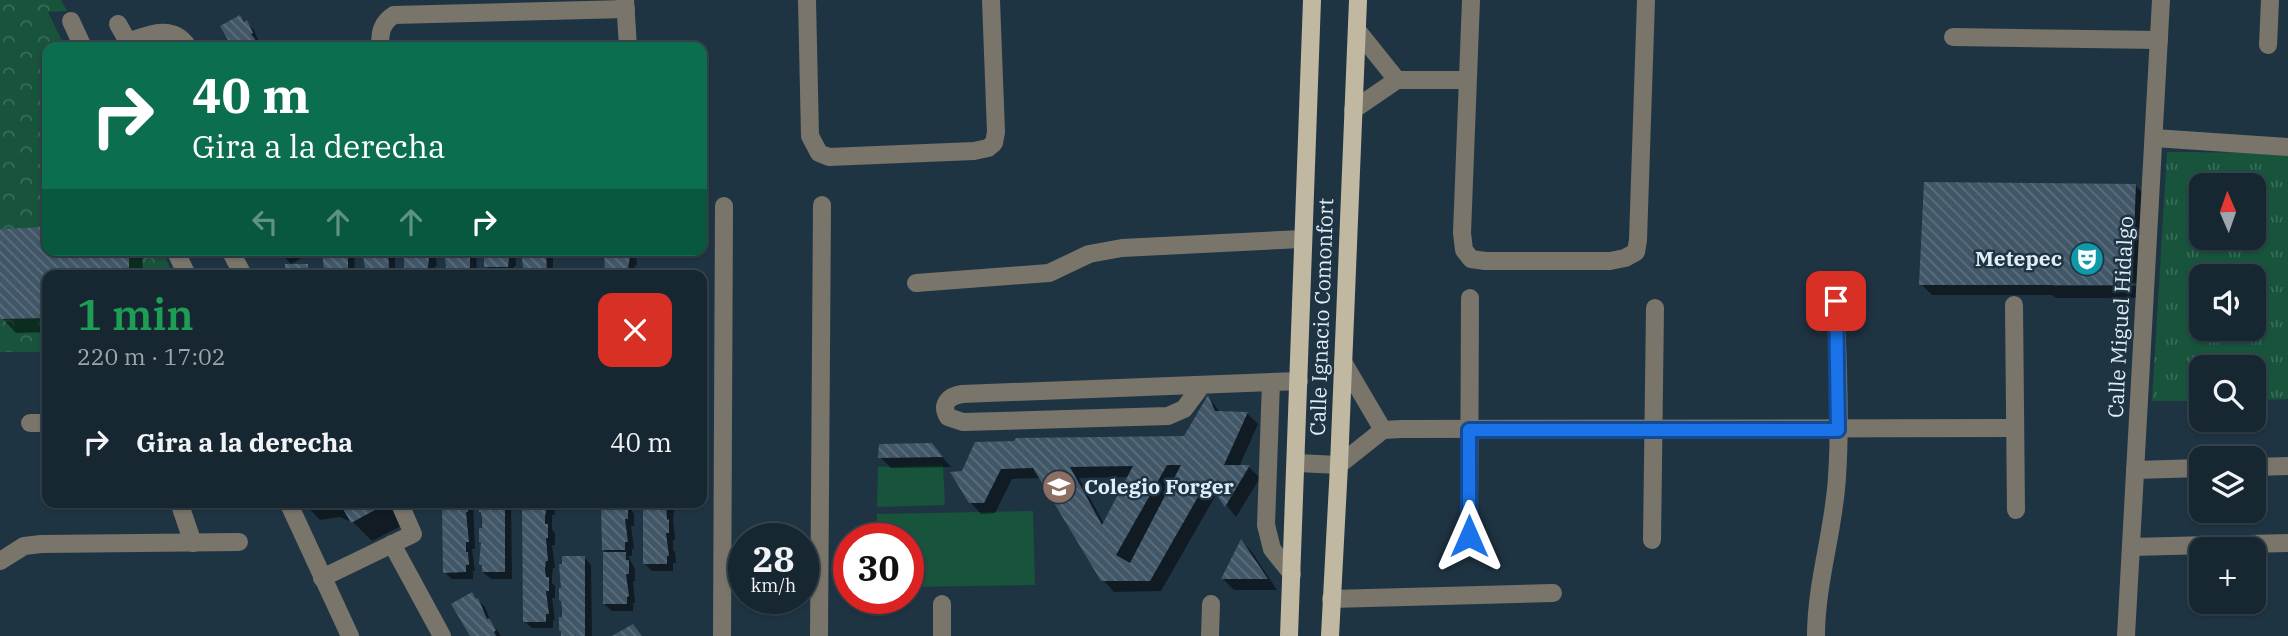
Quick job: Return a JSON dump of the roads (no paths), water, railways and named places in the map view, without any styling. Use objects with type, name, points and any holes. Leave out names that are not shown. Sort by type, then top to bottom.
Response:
[{"type":"main road","name":"Calle Ignacio Comonfort","points":[[1289,636],[1312,0]]},
{"type":"main road","name":"Calle Ignacio Comonfort","points":[[1330,636],[1358,0]]},
{"type":"street","points":[[807,0],[810,136],[819,153],[829,157],[974,151],[988,148],[995,143],[991,0]]},
{"type":"street","points":[[1471,0],[1462,233],[1464,250],[1471,259],[1485,261],[1609,261],[1625,258],[1636,252],[1646,0]]},
{"type":"street","name":"Calle Miguel Hidalgo","points":[[2126,636],[2161,0]]},
{"type":"street","points":[[2268,45],[2270,0]]},
{"type":"street","points":[[380,42],[382,27],[386,20],[394,15],[445,6],[625,5],[628,42]]},
{"type":"street","points":[[71,21],[81,42]]},
{"type":"street","points":[[118,24],[127,42]]},
{"type":"street","points":[[1357,30],[1397,80]]},
{"type":"street","points":[[135,42],[155,32],[170,33],[184,42]]},
{"type":"street","points":[[1953,37],[2159,40]]},
{"type":"street","points":[[1353,110],[1397,80],[1466,80]]},
{"type":"street","points":[[2154,138],[2288,147]]},
{"type":"street","points":[[819,636],[822,205]]},
{"type":"street","points":[[722,636],[724,206]]},
{"type":"street","points":[[916,283],[1049,272],[1089,254],[1122,248],[1302,239]]},
{"type":"street","points":[[1469,536],[1470,298]]},
{"type":"street","points":[[1816,636],[1819,587],[1835,499],[1838,430],[1836,301]]},
{"type":"street","points":[[2014,305],[2016,510]]},
{"type":"street","points":[[1652,540],[1655,308]]},
{"type":"street","points":[[1343,362],[1383,430]]},
{"type":"street","points":[[1202,385],[1184,409],[1168,416],[963,422],[948,417],[945,406],[953,396],[962,394],[1299,381]]},
{"type":"street","points":[[1272,382],[1266,525],[1272,549],[1292,574]]},
{"type":"street","points":[[1297,463],[1339,465],[1383,430],[2014,428]]},
{"type":"street","points":[[2266,467],[2288,466]]},
{"type":"street","points":[[2135,470],[2189,468]]},
{"type":"street","points":[[181,508],[193,542]]},
{"type":"street","points":[[291,508],[350,636]]},
{"type":"street","points":[[322,578],[413,534],[402,508]]},
{"type":"street","points":[[0,561],[24,546],[41,544],[239,542]]},
{"type":"street","points":[[2131,547],[2288,543]]},
{"type":"street","points":[[392,544],[442,636]]},
{"type":"street","points":[[1331,599],[1553,593]]},
{"type":"street","points":[[942,604],[942,636]]},
{"type":"street","points":[[1210,636],[1211,604]]},
{"type":"place","name":"Metepec","points":[[2087,259]]},
{"type":"place","name":"Colegio Forger","points":[[1059,487]]}]
